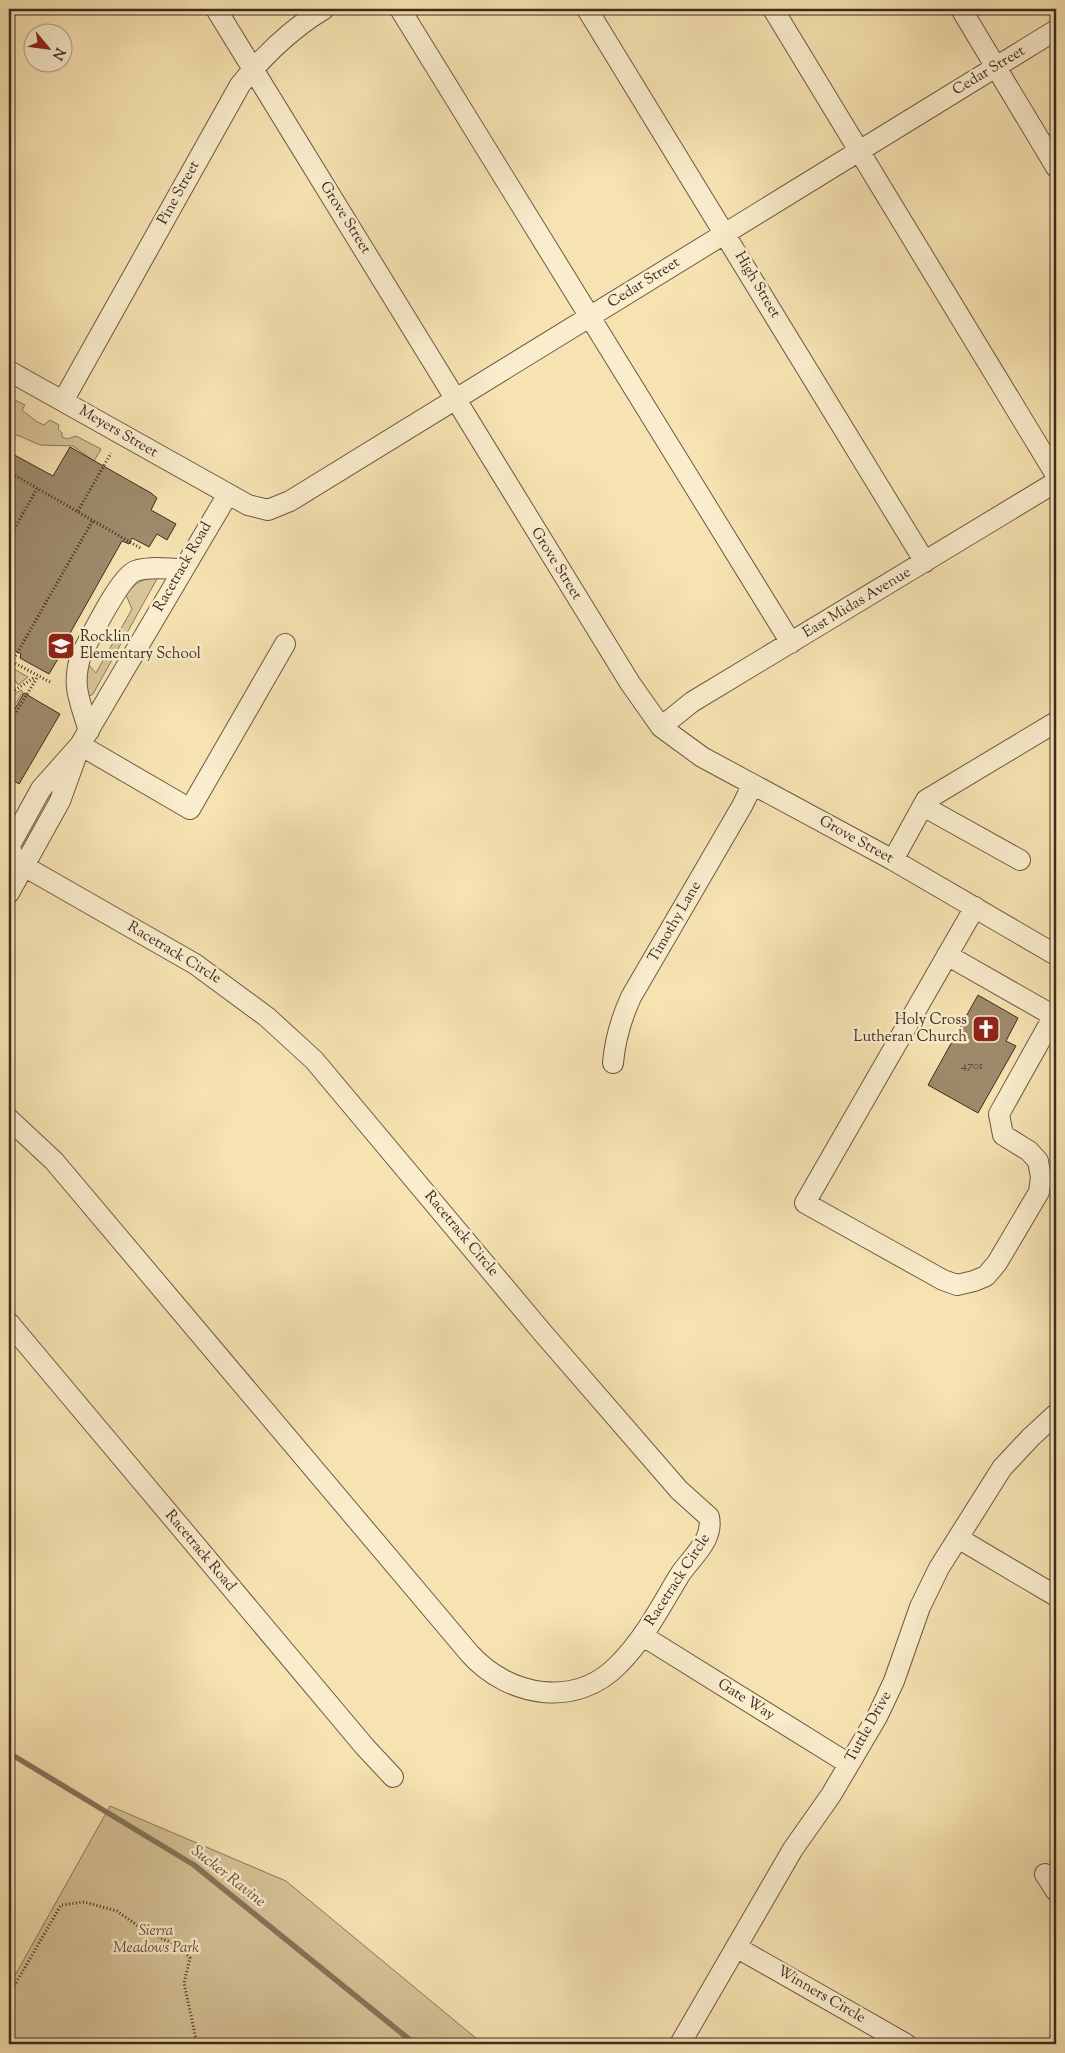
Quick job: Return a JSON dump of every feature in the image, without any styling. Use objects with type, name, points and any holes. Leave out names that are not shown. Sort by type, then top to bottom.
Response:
[{"type":"street","name":"Grove Street","points":[[216,9],[630,683],[662,728],[702,757],[752,786],[892,860],[1056,955]]},
{"type":"street","name":"Pine Street","points":[[63,400],[240,85],[267,53],[293,31],[324,9]]},
{"type":"street","points":[[400,9],[791,643]]},
{"type":"street","name":"High Street","points":[[587,9],[726,233],[925,562]]},
{"type":"street","points":[[773,9],[1056,475]]},
{"type":"street","points":[[961,9],[1056,167]]},
{"type":"street","name":"Cedar Street","points":[[228,494],[258,509],[268,510],[279,506],[456,400],[1056,30]]},
{"type":"street","name":"Meyers Street","points":[[9,371],[228,494]]},
{"type":"street","name":"East Midas Avenue","points":[[662,728],[692,702],[1056,482]]},
{"type":"street","name":"Racetrack Road","points":[[9,893],[13,853],[60,801],[85,738],[182,569],[228,494]]},
{"type":"street","points":[[182,569],[136,571],[119,586],[81,654],[78,663],[75,686],[85,738],[190,809],[285,644]]},
{"type":"street","points":[[892,860],[926,800],[1056,722]]},
{"type":"street","name":"Timothy Lane","points":[[613,1063],[615,1041],[620,1021],[631,997],[752,786]]},
{"type":"street","points":[[923,806],[1020,860]]},
{"type":"street","name":"Racetrack Circle","points":[[9,1119],[54,1161],[470,1654],[488,1671],[512,1685],[537,1692],[555,1692],[586,1686],[609,1673],[630,1653],[643,1636],[681,1573],[709,1535],[709,1517],[679,1490],[542,1332],[314,1060],[267,1017],[195,964],[13,853]]},
{"type":"street","points":[[947,955],[1055,1014],[999,1114],[1003,1134],[1029,1150],[1038,1161],[1042,1177],[1039,1192],[997,1263],[986,1276],[957,1285],[942,1280],[805,1203],[947,955],[975,907]]},
{"type":"street","name":"Racetrack Road","points":[[9,1324],[365,1747],[393,1777]]},
{"type":"street","name":"Tuttle Drive","points":[[680,2044],[793,1849],[831,1795],[888,1698],[926,1592],[939,1568],[1002,1468],[1056,1414]]},
{"type":"street","points":[[958,1538],[1056,1596]]},
{"type":"street","name":"Gate Way","points":[[643,1636],[849,1764]]},
{"type":"street","points":[[1045,1874],[1056,1891]]},
{"type":"street","name":"Winners Circle","points":[[736,1947],[906,2044]]},
{"type":"path","points":[[78,511],[112,453]]},
{"type":"path","points":[[9,472],[146,551]]},
{"type":"path","points":[[9,538],[38,487]]},
{"type":"path","points":[[50,682],[10,661],[93,520]]},
{"type":"path","points":[[9,694],[38,676]]},
{"type":"path","points":[[9,724],[38,676]]},
{"type":"path","points":[[9,713],[14,716]]},
{"type":"path","points":[[9,1995],[61,1905],[84,1902],[117,1911],[142,1929],[182,1948],[190,1958],[184,1983],[197,2044]]},
{"type":"green space","points":[[11,398],[25,405],[22,410],[37,422],[44,425],[50,420],[59,425],[58,429],[62,433],[62,437],[67,439],[76,436],[101,449],[94,461],[73,446],[40,445],[17,435],[9,440],[9,401]]},
{"type":"green space","points":[[158,577],[93,694],[88,697],[86,692],[87,663],[96,673],[132,609],[126,595],[140,582]]},
{"type":"green space","points":[[9,666],[28,677],[18,685],[9,670]]},
{"type":"green space","points":[[21,690],[23,692],[11,711],[9,710],[9,697]]},
{"type":"green space","name":"Sierra Meadows Park","points":[[110,1806],[286,1881],[483,2044],[9,2044],[9,1986]]},
{"type":"building","points":[[70,447],[151,493],[157,498],[151,510],[176,524],[167,540],[157,534],[149,547],[132,538],[129,544],[122,541],[49,674],[20,658],[21,654],[9,647],[9,452],[53,476]]},
{"type":"building","points":[[24,693],[60,714],[19,784],[9,778],[9,719]]},
{"type":"building","points":[[978,995],[1018,1018],[1006,1041],[1016,1046],[978,1113],[928,1085]]},
{"type":"waterway","name":"Sucker Ravine","points":[[9,1753],[194,1865],[415,2044]]},
{"type":"place","name":"Rocklin Elementary School","points":[[61,646]]},
{"type":"place","name":"Holy Cross Lutheran Church","points":[[986,1029]]}]
